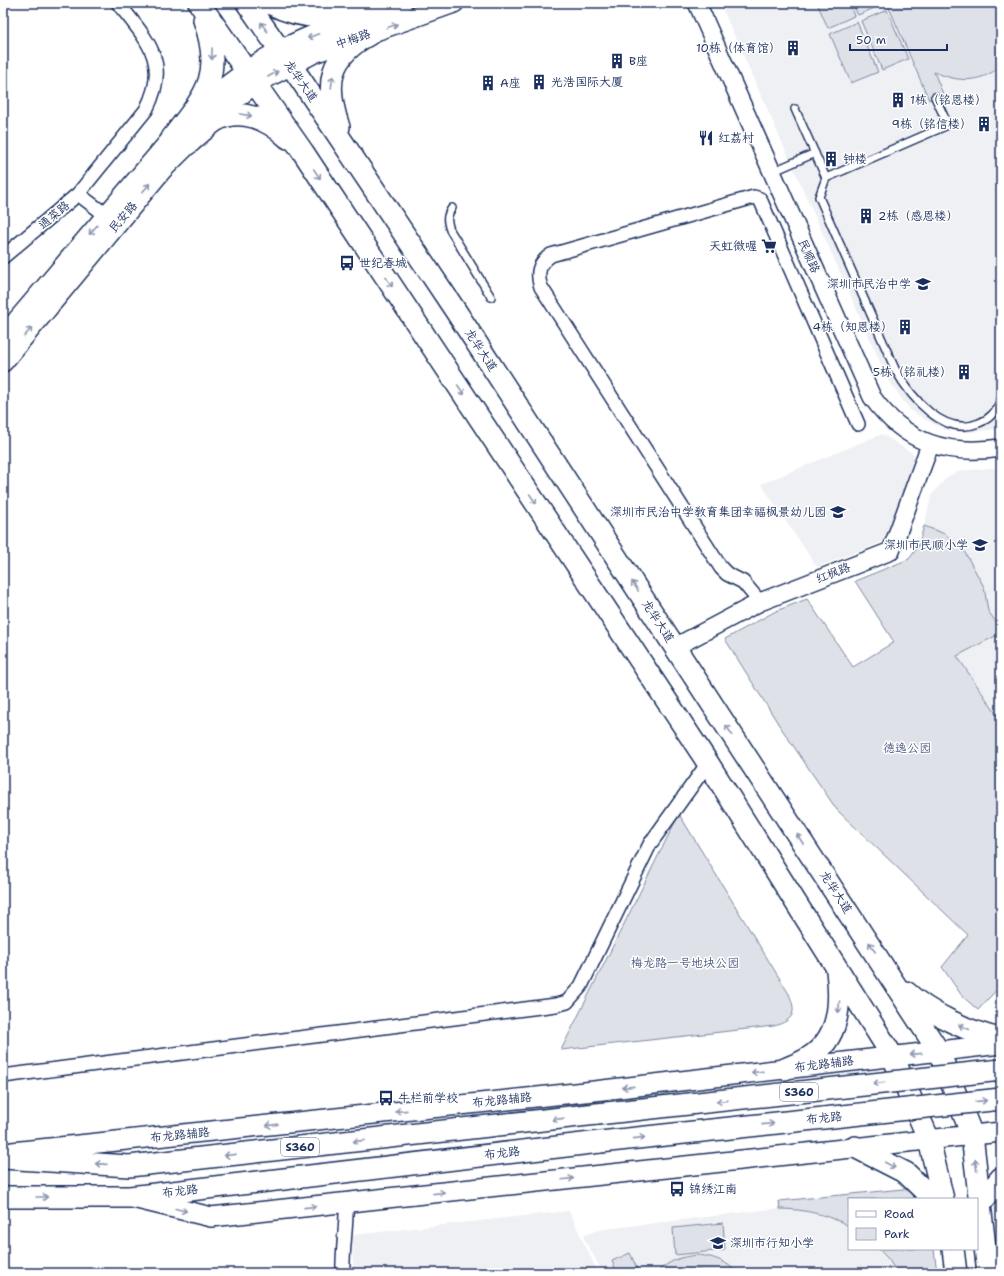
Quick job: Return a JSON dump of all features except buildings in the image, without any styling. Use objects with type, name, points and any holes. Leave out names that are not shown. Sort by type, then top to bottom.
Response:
[{"type":"main road","points":[[198,3],[302,152],[708,763],[893,1057],[930,1140],[943,1198]]},
{"type":"main road","points":[[180,140],[209,83],[212,49],[198,3]]},
{"type":"main road","name":"龙华大道","points":[[247,3],[345,146],[675,647],[939,1052],[972,1135],[988,1273]]},
{"type":"main road","points":[[269,3],[296,15],[315,17],[327,17],[396,5]]},
{"type":"main road","name":"中梅路","points":[[285,58],[318,52],[454,3]]},
{"type":"main road","name":"中梅路","points":[[251,78],[285,58],[304,39],[396,5]]},
{"type":"main road","points":[[345,146],[332,102],[333,75],[337,63],[343,53],[353,43],[370,34]]},
{"type":"main road","name":"民安路","points":[[3,362],[162,170],[180,140],[191,116],[216,94],[251,78]]},
{"type":"main road","points":[[180,140],[226,116],[245,114],[259,119],[285,135],[302,152]]},
{"type":"main road","name":"民安路","points":[[3,337],[106,215],[180,140]]},
{"type":"main road","points":[[785,1069],[809,1058],[823,1045],[832,1031],[839,1012],[840,995],[837,968]]},
{"type":"main road","points":[[893,980],[915,1000],[938,1013],[976,1032],[1001,1039]]},
{"type":"main road","name":"布龙路辅路","points":[[3,1153],[785,1069],[1001,1044]]},
{"type":"main road","name":"S360","points":[[3,1158],[129,1166],[1001,1070]]},
{"type":"main road","name":"布龙路","points":[[3,1197],[130,1197],[600,1142],[1001,1099]]},
{"type":"main road","points":[[130,1197],[211,1217],[1001,1132]]},
{"type":"main road","points":[[856,1147],[906,1173],[932,1198]]},
{"type":"main road","points":[[981,1203],[1001,1178]]},
{"type":"main road","points":[[953,1250],[956,1273]]},
{"type":"street","points":[[78,194],[146,110],[154,95],[157,80],[153,52],[145,38],[118,3]]},
{"type":"street","name":"民顺路","points":[[696,3],[872,397],[890,418],[930,445],[968,451],[1001,448]]},
{"type":"street","name":"通菜路","points":[[3,258],[78,194],[106,215]]},
{"type":"street","points":[[760,602],[743,582],[727,574],[721,568],[541,287],[539,280],[540,266],[544,260],[551,256],[754,198],[760,199],[858,424]]},
{"type":"street","name":"红枫路","points":[[675,647],[760,602],[891,550],[930,445]]},
{"type":"street","points":[[3,1076],[541,1007],[567,1002],[575,995],[581,986],[650,844],[708,763]]},
{"type":"street","points":[[343,1273],[342,1254],[347,1226],[346,1203]]},
{"type":"lane","points":[[826,178],[948,125],[935,97]]},
{"type":"lane","points":[[795,109],[826,178],[819,197],[895,369],[904,386],[914,398],[938,417],[948,423],[963,427],[985,421],[992,415],[1001,399]]},
{"type":"lane","points":[[772,172],[815,153]]},
{"type":"lane","points":[[452,208],[447,214],[447,222],[450,230],[491,298]]},
{"type":"shaded area","name":"深圳市民治中学","points":[[738,3],[1001,3],[1001,429],[970,432],[946,430],[910,410],[888,380],[723,10]]},
{"type":"shaded area","name":"深圳市民治中学教育集团幸福枫景幼儿园","points":[[882,434],[915,455],[885,541],[817,567],[761,484]]},
{"type":"shaded area","name":"深圳市民顺小学","points":[[1001,467],[1001,629],[988,611],[984,587],[963,549],[945,534],[924,526],[932,494],[948,476],[960,471]]},
{"type":"shaded area","points":[[1001,633],[1001,721],[957,656]]},
{"type":"shaded area","name":"深圳市行知小学","points":[[772,1209],[790,1209],[816,1213],[840,1221],[848,1225],[848,1250],[880,1250],[889,1260],[897,1273],[603,1273],[583,1236],[598,1230]]},
{"type":"shaded area","points":[[569,1211],[598,1273],[353,1273],[353,1235]]},
{"type":"green space","points":[[817,3],[849,3],[854,16],[828,28]]},
{"type":"green space","points":[[852,3],[884,3],[884,4],[858,15]]},
{"type":"green space","points":[[887,3],[1001,3],[1001,66],[985,76],[968,80],[952,78],[934,72],[943,94],[929,100]]},
{"type":"green space","points":[[887,10],[908,59],[882,70],[861,21]]},
{"type":"green space","points":[[857,22],[878,72],[851,83],[830,34]]},
{"type":"green space","name":"德逸公园","points":[[924,526],[945,534],[963,549],[984,587],[988,611],[1001,629],[1001,633],[957,656],[1001,721],[1001,985],[978,1010],[962,996],[942,967],[968,935],[837,810],[779,725],[725,639],[776,611],[807,599],[853,667],[894,642],[855,581],[909,559],[918,547]]},
{"type":"green space","name":"梅龙路一号地块公园","points":[[679,814],[789,994],[793,1006],[792,1015],[786,1021],[774,1026],[561,1050]]},
{"type":"green space","points":[[913,1188],[920,1198],[848,1198],[848,1226],[816,1213],[780,1209],[779,1201]]},
{"type":"green space","points":[[723,1223],[725,1250],[675,1255],[673,1228]]},
{"type":"green space","points":[[880,1250],[934,1250],[937,1273],[897,1273],[889,1260]]},
{"type":"green space","points":[[630,1253],[639,1273],[617,1273],[612,1261]]},
{"type":"green space","points":[[699,1255],[720,1260],[729,1265],[737,1273],[710,1273],[698,1270],[683,1273],[656,1273],[666,1265],[676,1260]]},
{"type":"place","name":"10栋（体育馆）","points":[[793,48]]},
{"type":"place","name":"B座","points":[[617,61]]},
{"type":"place","name":"光浩国际大厦","points":[[539,82]]},
{"type":"place","name":"A座","points":[[488,83]]},
{"type":"place","name":"1栋（铭恩楼）","points":[[898,100]]},
{"type":"place","name":"9栋（铭信楼）","points":[[984,124]]},
{"type":"place","name":"红荔村","points":[[706,138]]},
{"type":"place","name":"钟楼","points":[[831,159]]},
{"type":"place","name":"2栋（感恩楼）","points":[[866,216]]},
{"type":"place","name":"天虹微喔","points":[[769,246]]},
{"type":"place","name":"世纪春城","points":[[347,263]]},
{"type":"place","name":"深圳市民治中学","points":[[923,284]]},
{"type":"place","name":"4栋（知恩楼）","points":[[905,327]]},
{"type":"place","name":"5栋（铭礼楼）","points":[[964,372]]},
{"type":"place","name":"深圳市民治中学教育集团幸福枫景幼儿园","points":[[838,512]]},
{"type":"place","name":"深圳市民顺小学","points":[[980,545]]},
{"type":"place","name":"牛栏前学校","points":[[386,1098]]},
{"type":"place","name":"锦绣江南","points":[[677,1189]]},
{"type":"place","name":"深圳市行知小学","points":[[718,1243]]}]
